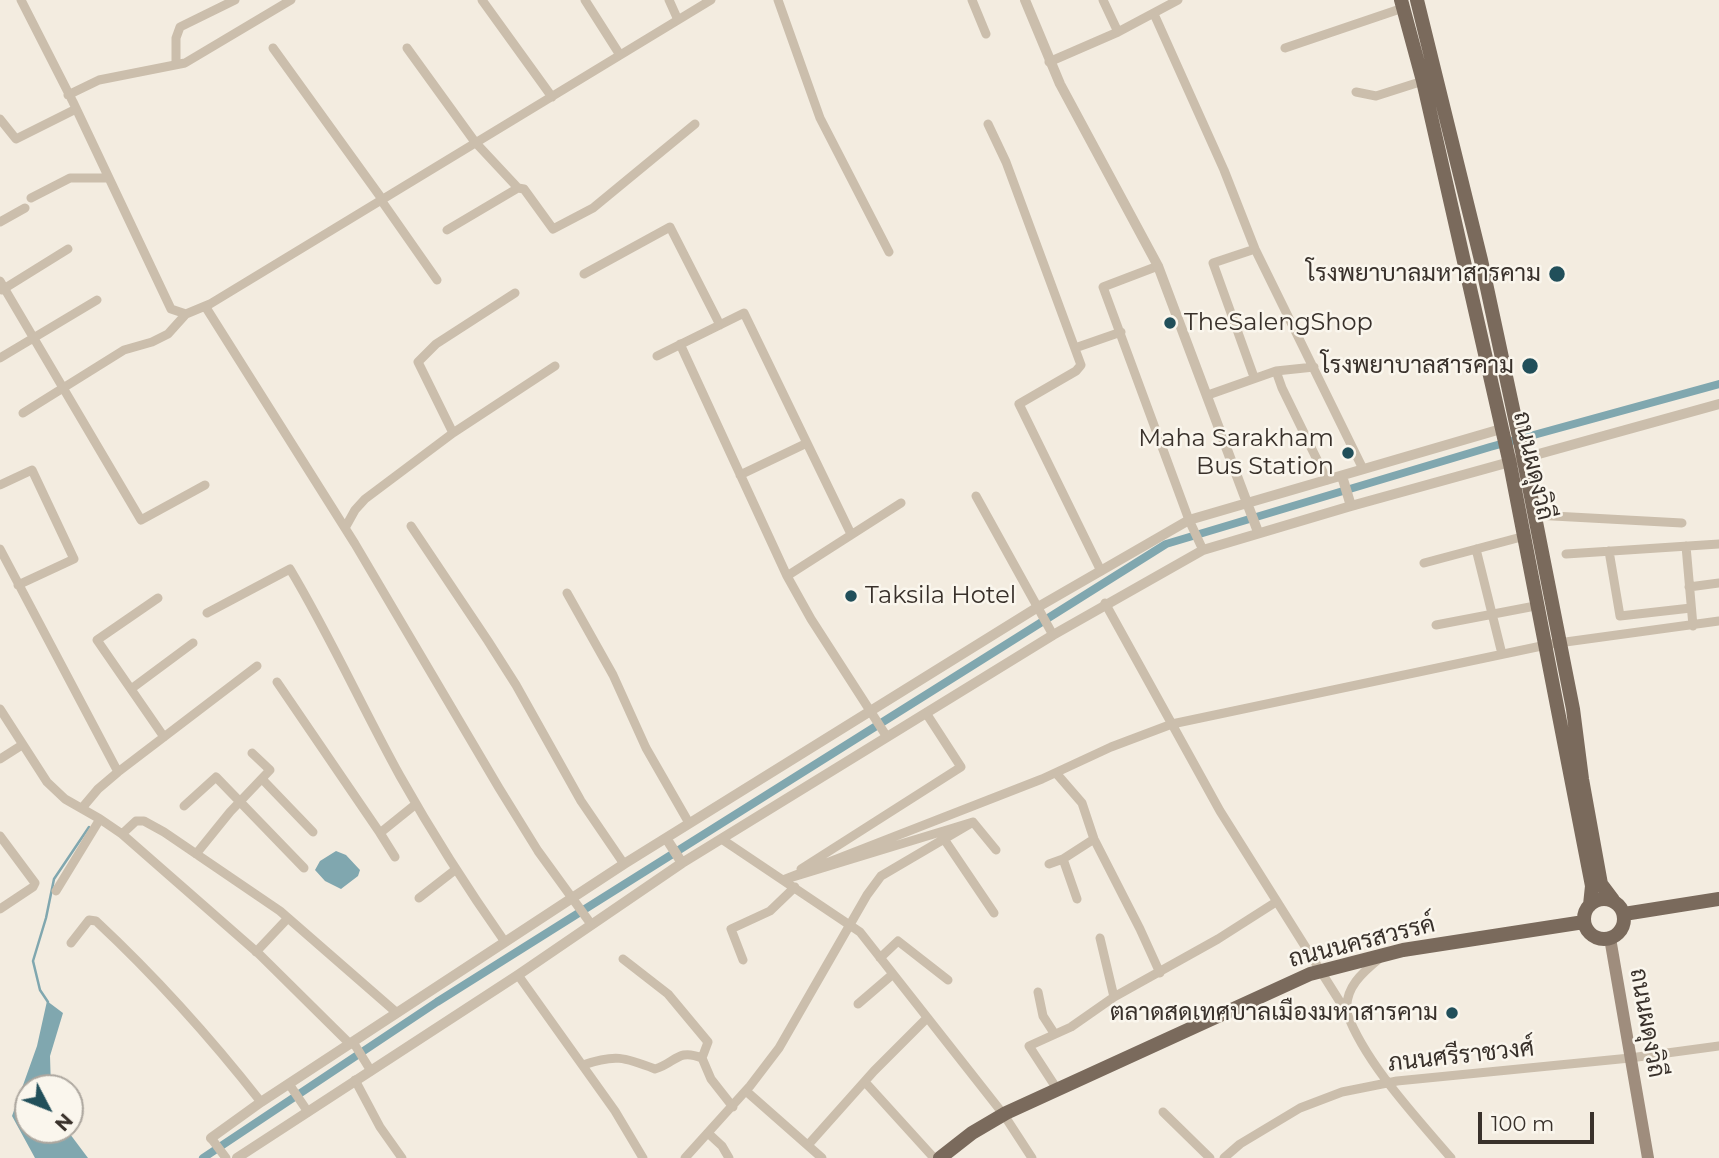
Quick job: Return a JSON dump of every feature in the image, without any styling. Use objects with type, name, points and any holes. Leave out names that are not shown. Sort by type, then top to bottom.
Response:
[{"type":"main road","name":"ถนนผดุงวิถี","points":[[1417,0],[1481,260],[1518,433],[1516,457],[1525,536],[1552,644],[1573,709],[1601,884],[1613,900]]},
{"type":"main road","name":"ถนนผดุงวิถี","points":[[1402,4],[1423,81],[1502,433],[1516,457],[1535,515],[1552,644],[1592,886],[1590,905]]},
{"type":"main road","points":[[1600,899],[1613,900],[1624,914],[1621,929],[1609,938],[1591,934],[1584,922],[1590,905],[1600,899]]},
{"type":"main road","points":[[1624,914],[1719,899]]},
{"type":"main road","name":"ถนนนครสวรรค์","points":[[940,1158],[972,1133],[1004,1115],[1292,981],[1403,950],[1584,922]]},
{"type":"main road","name":"ถนนผดุงวิถี","points":[[1609,938],[1648,1158]]},
{"type":"street","points":[[21,0],[171,309],[186,314]]},
{"type":"street","points":[[176,64],[176,38],[180,27],[235,0]]},
{"type":"street","points":[[68,95],[99,80],[185,63],[291,0]]},
{"type":"street","points":[[482,0],[552,96]]},
{"type":"street","points":[[585,0],[620,55]]},
{"type":"street","points":[[669,0],[678,20]]},
{"type":"street","points":[[23,413],[124,350],[169,334],[186,314],[205,306],[711,0]]},
{"type":"street","points":[[778,0],[820,118],[889,252]]},
{"type":"street","points":[[972,0],[986,34]]},
{"type":"street","points":[[1025,0],[1049,62],[1158,265],[1258,532]]},
{"type":"street","points":[[1103,0],[1118,32]]},
{"type":"street","points":[[1049,62],[1118,32],[1178,0]]},
{"type":"street","points":[[1285,48],[1402,4]]},
{"type":"street","points":[[1154,14],[1224,170],[1255,248],[1363,469]]},
{"type":"street","points":[[274,48],[437,280]]},
{"type":"street","points":[[407,48],[475,142],[517,188],[524,190],[553,229],[593,208],[695,124]]},
{"type":"street","points":[[1356,92],[1376,96],[1423,81]]},
{"type":"street","points":[[0,119],[16,139],[76,109]]},
{"type":"street","points":[[988,124],[1006,162],[1081,365],[1076,372],[1019,404],[1101,571]]},
{"type":"street","points":[[31,198],[70,178],[109,178]]},
{"type":"street","points":[[447,230],[517,188]]},
{"type":"street","points":[[0,222],[26,208]]},
{"type":"street","points":[[584,274],[670,227],[720,325]]},
{"type":"street","points":[[1255,248],[1213,263],[1255,377]]},
{"type":"street","points":[[68,249],[1,287],[141,520],[205,485]]},
{"type":"street","points":[[1158,265],[1103,287],[1189,520],[1203,550]]},
{"type":"street","points":[[453,433],[418,362],[436,344],[515,293]]},
{"type":"street","points":[[0,358],[96,300]]},
{"type":"street","points":[[205,306],[345,528],[538,851],[591,924]]},
{"type":"street","points":[[657,356],[744,313],[851,534]]},
{"type":"street","points":[[1075,348],[1121,332]]},
{"type":"street","points":[[680,344],[787,576],[811,619],[887,737]]},
{"type":"street","points":[[345,528],[365,499],[453,433],[555,366]]},
{"type":"street","points":[[1208,396],[1276,371],[1314,367]]},
{"type":"street","points":[[1276,371],[1327,480]]},
{"type":"street","points":[[237,1158],[518,975],[682,863],[1105,603],[1203,550],[1516,457],[1719,404]]},
{"type":"street","points":[[226,1158],[211,1138],[261,1102],[624,864],[1038,607],[1189,520],[1363,469],[1502,433]]},
{"type":"street","points":[[740,475],[807,443]]},
{"type":"street","points":[[0,485],[32,470],[74,559],[18,585]]},
{"type":"street","points":[[1342,476],[1351,506]]},
{"type":"street","points":[[976,496],[1053,635]]},
{"type":"street","points":[[787,576],[901,503]]},
{"type":"street","points":[[1535,515],[1682,523]]},
{"type":"street","points":[[411,526],[495,652],[581,801],[624,864]]},
{"type":"street","points":[[1423,563],[1525,536]]},
{"type":"street","points":[[1566,554],[1719,544]]},
{"type":"street","points":[[1686,546],[1693,626]]},
{"type":"street","points":[[0,549],[118,772]]},
{"type":"street","points":[[1476,549],[1502,654]]},
{"type":"street","points":[[1609,551],[1620,616],[1691,608]]},
{"type":"street","points":[[207,613],[290,569],[416,804],[455,870],[505,942]]},
{"type":"street","points":[[1689,587],[1719,583]]},
{"type":"street","points":[[567,593],[613,675],[646,748],[690,824]]},
{"type":"street","points":[[158,598],[97,640],[163,737]]},
{"type":"street","points":[[1105,603],[1220,811],[1348,1013]]},
{"type":"street","points":[[1436,625],[1530,607]]},
{"type":"street","points":[[783,880],[1056,773],[1111,747],[1172,724],[1552,644],[1719,621]]},
{"type":"street","points":[[131,690],[193,643]]},
{"type":"street","points":[[82,808],[98,789],[118,772],[257,666]]},
{"type":"street","points":[[277,682],[395,857]]},
{"type":"street","points":[[0,709],[47,782],[65,799],[100,818],[122,834],[256,952],[315,1013],[351,1043],[372,1070]]},
{"type":"street","points":[[783,880],[961,767],[926,713]]},
{"type":"street","points":[[0,759],[22,745]]},
{"type":"street","points":[[197,854],[230,812],[270,770],[252,753]]},
{"type":"street","points":[[1056,773],[1082,803],[1094,839],[1160,973]]},
{"type":"street","points":[[184,806],[216,777],[304,868]]},
{"type":"street","points":[[262,779],[313,832]]},
{"type":"street","points":[[380,833],[416,804]]},
{"type":"street","points":[[56,891],[100,818]]},
{"type":"street","points":[[122,834],[136,821],[144,821],[197,854],[288,918],[397,1013]]},
{"type":"street","points":[[783,880],[973,822]]},
{"type":"street","points":[[685,1158],[733,1107],[779,1048],[867,895],[881,877],[973,822]]},
{"type":"street","points":[[973,822],[996,850]]},
{"type":"street","points":[[0,836],[35,883],[0,909]]},
{"type":"street","points":[[666,838],[682,863]]},
{"type":"street","points":[[944,839],[994,914]]},
{"type":"street","points":[[1049,864],[1063,859],[1094,839]]},
{"type":"street","points":[[723,840],[860,932],[1004,1115],[1032,1158]]},
{"type":"street","points":[[1063,859],[1077,899]]},
{"type":"street","points":[[419,898],[455,870]]},
{"type":"street","points":[[743,960],[732,929],[770,911],[795,887]]},
{"type":"street","points":[[1057,1090],[1029,1046],[1083,1019],[1114,997],[1160,973],[1276,902]]},
{"type":"street","points":[[256,952],[288,918]]},
{"type":"street","points":[[71,943],[89,920],[96,921],[139,961],[199,1026],[261,1102]]},
{"type":"street","points":[[1100,938],[1114,997]]},
{"type":"street","points":[[880,958],[898,941],[948,979]]},
{"type":"street","points":[[1384,955],[1367,968],[1349,993],[1346,1005],[1352,1027],[1389,1082],[1451,1158]]},
{"type":"street","points":[[624,959],[668,994],[690,1017],[708,1042],[702,1058],[711,1079],[733,1107]]},
{"type":"street","points":[[858,1004],[893,974]]},
{"type":"street","points":[[518,975],[615,1111],[643,1158]]},
{"type":"street","points":[[1038,992],[1043,1016],[1054,1033]]},
{"type":"street","points":[[808,1145],[926,1019]]},
{"type":"street","name":"ภนนศรีราชวงศ์","points":[[1224,1158],[1240,1144],[1300,1108],[1342,1092],[1389,1082],[1630,1058],[1719,1046]]},
{"type":"street","points":[[583,1065],[617,1057],[655,1069],[682,1054],[702,1058]]},
{"type":"street","points":[[355,1080],[380,1127],[402,1158]]},
{"type":"street","points":[[865,1082],[934,1158]]},
{"type":"street","points":[[289,1084],[308,1112]]},
{"type":"street","points":[[746,1091],[822,1158]]},
{"type":"street","points":[[1163,1112],[1210,1158]]},
{"type":"street","points":[[709,1134],[722,1146],[729,1158]]},
{"type":"water","points":[[336,851],[346,855],[360,870],[358,876],[341,889],[325,881],[315,870],[320,861]]},
{"type":"water","points":[[47,1001],[63,1013],[50,1056],[51,1074],[27,1074],[37,1046]]},
{"type":"water","points":[[27,1144],[78,1144],[88,1158],[35,1158]]},
{"type":"waterway","points":[[203,1158],[437,1002],[1166,544],[1490,447],[1719,384]]},
{"type":"waterway","points":[[48,1002],[40,990],[33,961],[54,879],[89,827]]},
{"type":"place","name":"โรงพยาบาลมหาสารคาม","points":[[1557,274]]},
{"type":"place","name":"TheSalengShop","points":[[1170,323]]},
{"type":"place","name":"โรงพยาบาลสารคาม","points":[[1530,366]]},
{"type":"place","name":"Maha Sarakham Bus Station","points":[[1348,453]]},
{"type":"place","name":"Taksila Hotel","points":[[851,596]]},
{"type":"place","name":"ตลาดสดเทศบาลเมืองมหาสารคาม","points":[[1452,1013]]}]
